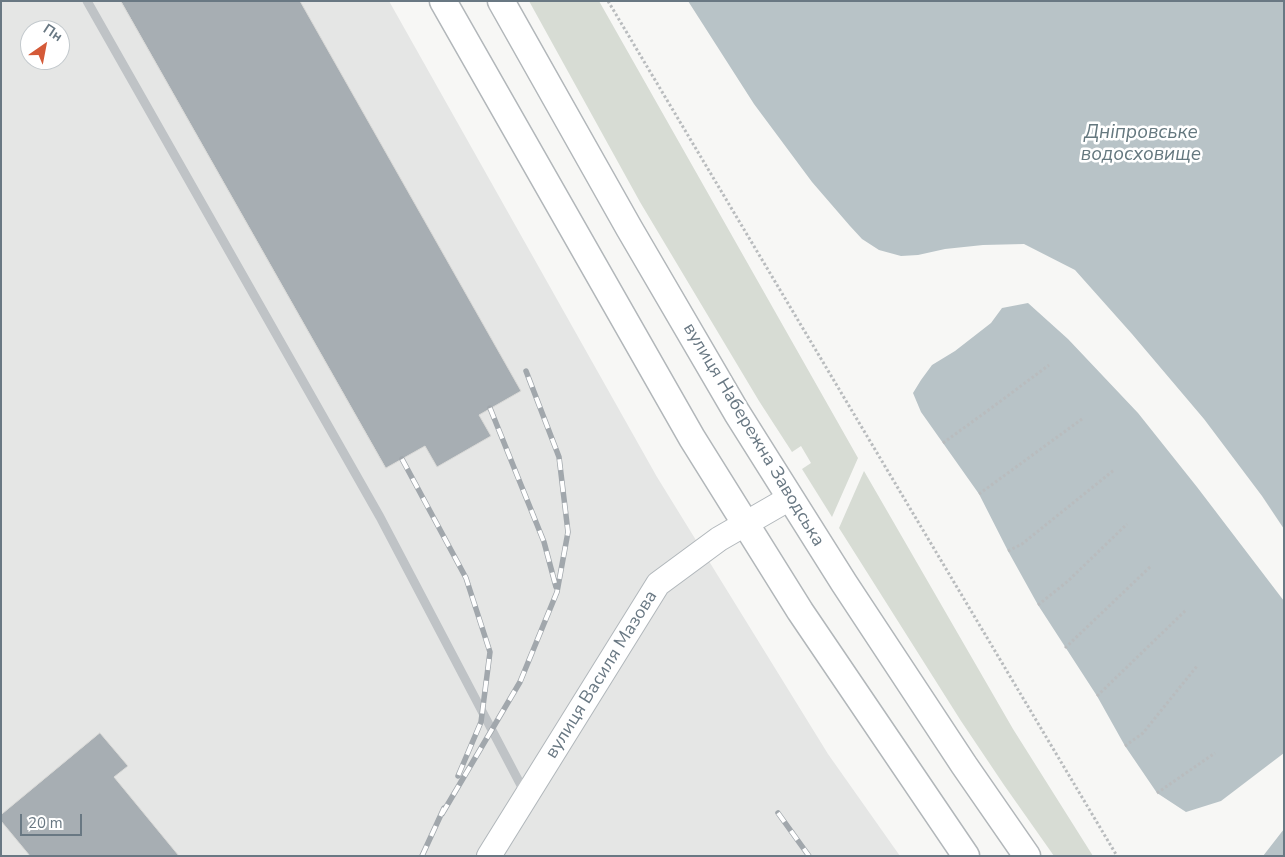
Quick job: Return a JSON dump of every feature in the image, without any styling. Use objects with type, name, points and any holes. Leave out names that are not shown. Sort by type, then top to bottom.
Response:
[{"type":"main road","points":[[443,1],[688,430],[745,524],[800,611],[966,856]]},
{"type":"main road","name":"вулиця Набережна Заводська","points":[[501,1],[629,228],[716,377],[790,498],[844,583],[1027,856]]},
{"type":"street","name":"вулиця Василя Мазова","points":[[489,856],[658,584],[719,539],[790,498]]},
{"type":"lane","points":[[87,1],[380,518],[527,795]]},
{"type":"path","points":[[608,1],[1117,856]]},
{"type":"path","points":[[943,443],[1049,365]]},
{"type":"path","points":[[979,494],[1082,419]]},
{"type":"path","points":[[1008,551],[1022,544],[1114,470]]},
{"type":"path","points":[[1038,605],[1068,581],[1127,524]]},
{"type":"path","points":[[1065,648],[1151,566]]},
{"type":"path","points":[[1097,696],[1186,610]]},
{"type":"path","points":[[1125,746],[1142,733],[1197,666]]},
{"type":"path","points":[[1157,792],[1215,753]]},
{"type":"shaded area","points":[[1,1],[389,1],[657,477],[828,754],[900,856],[1,856]]},
{"type":"shaded area","points":[[529,1],[599,1],[858,458],[832,517],[802,469],[811,463],[801,446],[792,452],[759,401],[640,202]]},
{"type":"shaded area","points":[[864,471],[1013,729],[1093,856],[1054,856],[961,721],[839,528]]},
{"type":"water","name":"Дніпровське водосховище","points":[[688,1],[1284,1],[1284,529],[1262,496],[1204,419],[1075,270],[1024,244],[983,245],[901,256],[879,250],[862,239],[812,182],[754,104]]},
{"type":"water","points":[[1028,303],[1068,339],[1138,413],[1284,601],[1284,753],[1221,801],[1186,812],[1157,793],[1125,746],[1097,696],[1038,605],[979,494],[921,412],[913,393],[932,365],[955,351],[991,323],[1002,308]]},
{"type":"water","points":[[1284,829],[1284,856],[1263,856]]},
{"type":"building","points":[[121,1],[300,1],[521,391],[479,415],[491,436],[437,467],[425,446],[386,468]]},
{"type":"building","points":[[100,733],[128,766],[114,777],[179,856],[30,856],[1,821],[1,815]]},
{"type":"railway","points":[[442,814],[520,682],[557,592],[568,532],[559,457],[526,371]]},
{"type":"railway","points":[[490,408],[544,542],[556,587]]},
{"type":"railway","points":[[402,459],[466,578],[490,652],[481,722],[458,776]]},
{"type":"railway","points":[[422,856],[444,808]]},
{"type":"railway","points":[[778,813],[809,856]]}]
